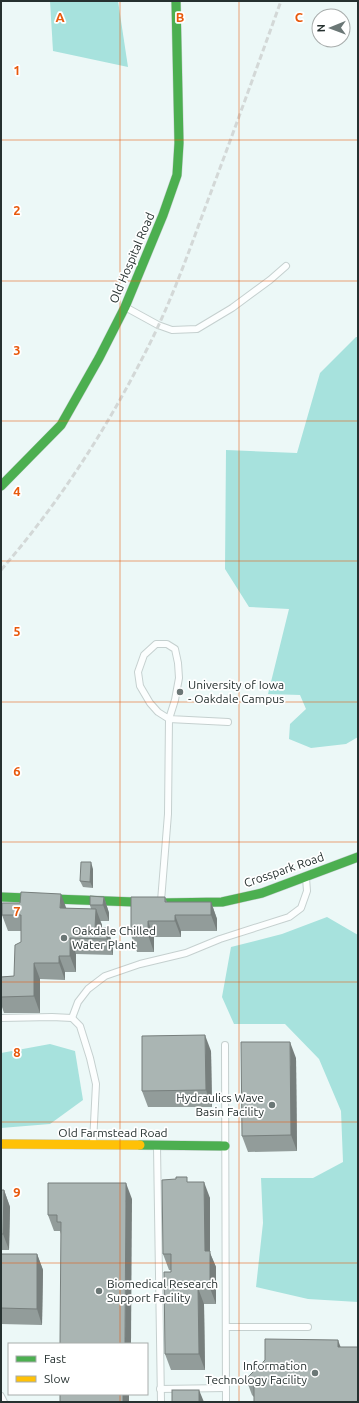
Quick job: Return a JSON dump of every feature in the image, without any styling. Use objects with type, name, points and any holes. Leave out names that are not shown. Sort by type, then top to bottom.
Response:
[{"type":"street","name":"Old Hospital Road","points":[[1,486],[61,425],[99,358],[125,307],[154,238],[177,175],[179,143],[176,1]]},
{"type":"street","name":"Crosspark Road","points":[[1,897],[161,903],[222,902],[262,892],[358,857]]},
{"type":"street","name":"Old Farmstead Road","points":[[1,1144],[225,1146]]},
{"type":"lane","points":[[125,307],[158,325],[172,330],[197,329],[232,308],[270,280],[286,266]]},
{"type":"lane","points":[[161,903],[168,814],[170,719],[175,700],[178,678],[178,662],[175,650],[167,644],[156,644],[144,655],[138,672],[140,686],[150,703],[158,712],[170,719],[228,722]]},
{"type":"lane","points":[[72,1018],[78,1002],[88,989],[105,976],[140,964],[186,953],[220,939],[288,917],[301,908],[306,892],[306,875]]},
{"type":"lane","points":[[1,1018],[72,1018],[80,1026],[96,1084],[93,1145]]},
{"type":"lane","points":[[225,1045],[226,1402]]},
{"type":"lane","points":[[157,1145],[161,1402]]},
{"type":"lane","points":[[226,1328],[308,1327]]},
{"type":"lane","points":[[160,1388],[226,1388]]},
{"type":"lane","points":[[1,1396],[4,1402]]},
{"type":"shaded area","points":[[50,1],[118,1],[128,67],[53,51]]},
{"type":"shaded area","points":[[356,337],[358,337],[358,737],[346,744],[311,748],[289,739],[290,724],[306,709],[300,695],[268,694],[289,609],[249,607],[225,569],[226,450],[297,453],[320,373]]},
{"type":"shaded area","points":[[327,917],[358,935],[358,1302],[308,1299],[256,1287],[263,1223],[261,1178],[313,1178],[343,1162],[341,1111],[319,1059],[285,1024],[234,1024],[222,997],[231,947],[282,934]]},
{"type":"shaded area","points":[[50,1044],[75,1051],[83,1100],[50,1124],[1,1128],[1,1053]]},
{"type":"building","points":[[81,862],[91,862],[90,882],[80,881]]},
{"type":"building","points":[[21,892],[61,894],[60,908],[96,909],[95,928],[107,928],[107,939],[70,938],[70,956],[59,956],[59,963],[34,963],[34,996],[1,997],[1,977],[14,976],[15,945],[21,942],[21,915],[2,915],[2,903],[20,903]]},
{"type":"building","points":[[90,896],[104,897],[103,905],[90,905]]},
{"type":"building","points":[[131,897],[165,897],[165,902],[211,902],[211,915],[175,915],[175,921],[148,921],[148,935],[131,935]]},
{"type":"building","points":[[205,1035],[206,1090],[142,1091],[142,1036]]},
{"type":"building","name":"Hydraulics Wave Basin Facility","points":[[241,1042],[290,1042],[291,1135],[242,1136]]},
{"type":"building","points":[[176,1177],[187,1177],[187,1182],[204,1182],[205,1251],[210,1251],[210,1288],[198,1288],[199,1354],[165,1354],[164,1272],[171,1272],[171,1254],[163,1254],[162,1180],[176,1179]]},
{"type":"building","name":"Biomedical Research Support Facility","points":[[48,1183],[126,1183],[125,1343],[60,1343],[61,1222],[57,1222],[57,1215],[48,1215]]},
{"type":"building","points":[[1,1190],[4,1190],[3,1234],[1,1234]]},
{"type":"building","points":[[1,1254],[37,1254],[37,1309],[1,1308]]},
{"type":"building","name":"Information Technology Facility","points":[[265,1339],[338,1340],[338,1347],[358,1347],[358,1402],[254,1402],[254,1387],[246,1379],[265,1360]]},
{"type":"building","points":[[172,1390],[199,1390],[199,1402],[172,1402]]},
{"type":"building","points":[[60,1395],[123,1395],[123,1402],[60,1402]]},
{"type":"railway","points":[[1,570],[42,519],[80,465],[115,409],[155,333],[187,258],[281,1]]},
{"type":"traffic: fast","points":[[1,486],[61,425],[99,358],[125,307],[163,215],[177,175],[179,143],[176,1]]},
{"type":"traffic: fast","points":[[1,897],[161,903],[222,902],[262,893],[358,857]]},
{"type":"traffic: fast","points":[[140,1145],[225,1146]]},
{"type":"traffic: slow","points":[[1,1144],[140,1145]]},
{"type":"place","name":"University of Iowa - Oakdale Campus","points":[[180,692]]},
{"type":"place","name":"Oakdale Chilled Water Plant","points":[[64,938]]},
{"type":"place","name":"Hydraulics Wave Basin Facility","points":[[272,1105]]},
{"type":"place","name":"Biomedical Research Support Facility","points":[[99,1291]]},
{"type":"place","name":"Information Technology Facility","points":[[315,1373]]}]
